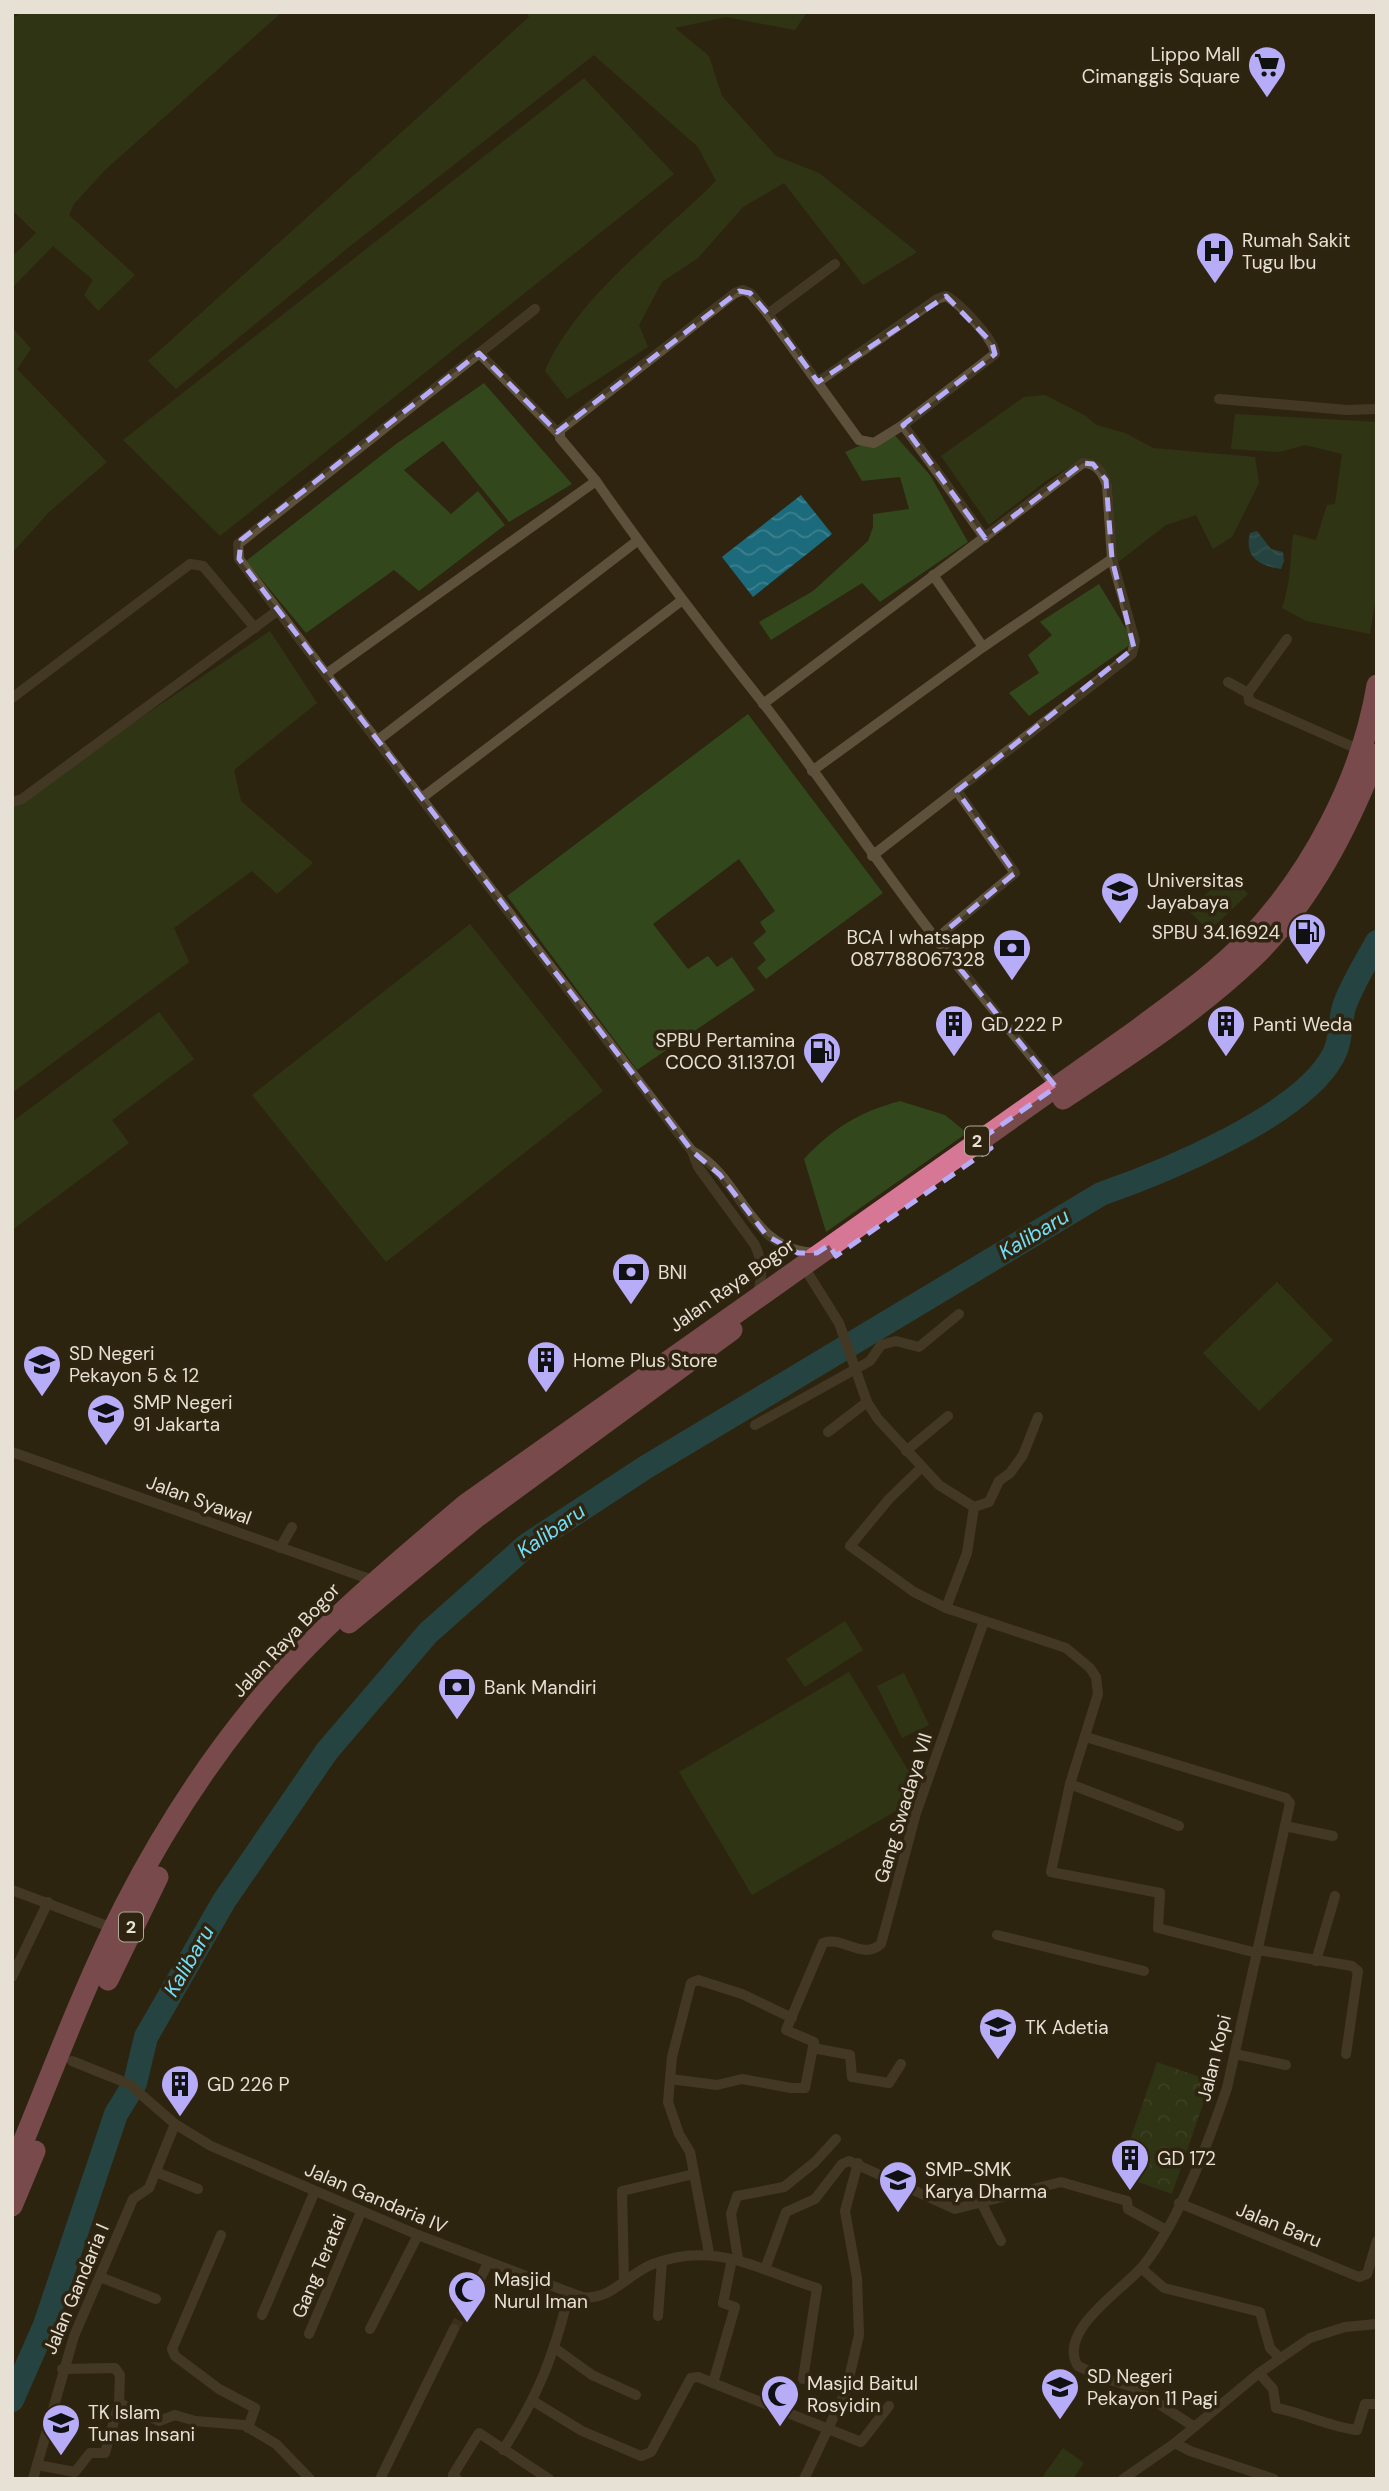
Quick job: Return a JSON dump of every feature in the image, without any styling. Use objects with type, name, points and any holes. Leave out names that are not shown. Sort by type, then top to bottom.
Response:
[{"type":"highway","name":"Jalan Raya Bogor","points":[[12,2206],[72,2061],[121,1932],[233,1755],[275,1700],[343,1629],[477,1517],[827,1251],[1060,1092],[1212,972],[1245,942],[1297,892],[1326,827],[1368,752],[1377,685]]},
{"type":"highway","name":"Jalan Raya Bogor","points":[[12,2169],[171,1826],[226,1743],[294,1660],[374,1581],[466,1504],[761,1302],[809,1275],[827,1251]]},
{"type":"street","points":[[768,314],[835,264]]},
{"type":"street","points":[[559,434],[735,293],[746,291],[768,314],[818,382],[863,443],[874,443],[903,425],[995,354],[992,343],[950,298],[937,299],[818,382]]},
{"type":"street","points":[[535,309],[241,540],[237,550],[239,559],[276,611],[423,797],[692,1151],[720,1175],[767,1236],[799,1253],[827,1251]]},
{"type":"street","points":[[479,353],[559,434],[596,481],[681,601],[763,704],[872,856],[1060,1092]]},
{"type":"street","points":[[1219,399],[1347,410],[1377,409]]},
{"type":"street","points":[[903,425],[985,538]]},
{"type":"street","points":[[763,704],[1083,463],[1098,469],[1107,485],[1112,559],[1135,642],[1132,654],[872,856]]},
{"type":"street","points":[[326,674],[596,481]]},
{"type":"street","points":[[378,740],[638,541]]},
{"type":"street","points":[[812,771],[983,647],[1112,559]]},
{"type":"street","points":[[12,698],[190,564],[203,566],[255,628]]},
{"type":"street","points":[[933,575],[983,647]]},
{"type":"street","points":[[423,797],[681,601]]},
{"type":"street","points":[[12,802],[22,799],[276,611]]},
{"type":"street","points":[[1248,693],[1287,639]]},
{"type":"street","points":[[1228,682],[1248,693],[1251,702],[1368,752]]},
{"type":"street","points":[[936,939],[1015,873],[957,791]]},
{"type":"street","points":[[692,1151],[698,1167],[755,1245],[761,1258],[761,1302]]},
{"type":"street","points":[[755,1245],[767,1236]]},
{"type":"street","points":[[809,1275],[839,1323],[867,1402],[920,1468],[939,1485],[974,1507]]},
{"type":"street","points":[[755,1425],[874,1357],[885,1342],[896,1341],[910,1348],[919,1347],[959,1314]]},
{"type":"street","points":[[828,1432],[867,1402]]},
{"type":"street","points":[[906,1451],[948,1416]]},
{"type":"street","points":[[974,1507],[989,1502],[999,1481],[1015,1468],[1038,1418]]},
{"type":"street","name":"Jalan Syawal","points":[[12,1452],[374,1581]]},
{"type":"street","points":[[920,1468],[889,1499],[850,1546],[914,1592],[946,1608],[1066,1648],[1090,1668],[1096,1677],[1098,1694],[1070,1784],[1053,1859],[1053,1874],[1094,1879],[1160,1893],[1158,1928],[1257,1952],[1352,1966],[1359,1974],[1346,2054]]},
{"type":"street","points":[[946,1608],[967,1553],[974,1507]]},
{"type":"street","points":[[280,1548],[292,1527]]},
{"type":"street","name":"Gang Swadaya VII","points":[[792,2018],[821,1946],[830,1941],[871,1951],[881,1944],[916,1813],[984,1621]]},
{"type":"street","name":"Jalan Kopi","points":[[1086,1737],[1286,1798],[1290,1803],[1235,2054],[1217,2116],[1166,2230],[1142,2268],[1077,2334],[1074,2359],[1078,2366],[1149,2396],[1193,2426]]},
{"type":"street","points":[[1070,1784],[1179,1826]]},
{"type":"street","points":[[1285,1826],[1333,1836]]},
{"type":"street","points":[[12,1890],[121,1932]]},
{"type":"street","points":[[1316,1961],[1335,1896]]},
{"type":"street","points":[[12,1977],[48,1902]]},
{"type":"street","points":[[997,1935],[1144,1970]]},
{"type":"street","points":[[670,2079],[717,2085],[742,2079],[802,2090],[807,2078],[813,2041],[786,2032],[792,2018],[720,1987],[698,1980],[691,1983],[672,2057],[670,2079],[670,2112],[690,2152],[709,2253]]},
{"type":"street","points":[[813,2048],[850,2055],[852,2077],[887,2083],[901,2064]]},
{"type":"street","points":[[1235,2054],[1286,2065]]},
{"type":"street","name":"Jalan Gandaria IV","points":[[72,2061],[129,2084],[175,2124],[211,2146],[418,2235],[569,2293],[597,2298],[640,2269],[662,2261],[709,2253],[735,2259],[817,2288],[819,2292],[803,2379]]},
{"type":"street","name":"Jalan Gandaria I","points":[[33,2479],[62,2369],[133,2199],[149,2188],[175,2124]]},
{"type":"street","points":[[713,2383],[735,2307],[723,2303],[735,2259],[731,2214],[737,2196],[784,2188],[815,2162],[836,2139]]},
{"type":"street","points":[[765,2269],[786,2212],[815,2199],[842,2164],[849,2161],[955,2209],[1061,2182],[1127,2201],[1128,2208],[1166,2230]]},
{"type":"street","points":[[804,2479],[846,2390],[859,2335],[857,2278],[845,2211],[858,2163]]},
{"type":"street","points":[[156,2172],[198,2189]]},
{"type":"street","points":[[624,2281],[622,2191],[694,2174]]},
{"type":"street","points":[[262,2315],[315,2191]]},
{"type":"street","name":"Jalan Baru","points":[[1179,2203],[1357,2277],[1366,2276],[1377,2241]]},
{"type":"street","points":[[982,2204],[1001,2241]]},
{"type":"street","name":"Gang Teratai","points":[[309,2334],[361,2211]]},
{"type":"street","points":[[221,2235],[172,2349],[175,2356],[219,2389],[255,2408],[248,2428]]},
{"type":"street","points":[[370,2329],[418,2235]]},
{"type":"street","points":[[658,2316],[662,2261]]},
{"type":"street","points":[[466,2307],[488,2263]]},
{"type":"street","points":[[1142,2268],[1164,2288],[1260,2312],[1270,2348],[1280,2358]]},
{"type":"street","points":[[100,2277],[156,2299]]},
{"type":"street","points":[[503,2450],[533,2401],[556,2348],[569,2293]]},
{"type":"street","points":[[1123,2479],[1175,2442],[1280,2358],[1327,2332],[1377,2324]]},
{"type":"street","points":[[380,2479],[454,2329]]},
{"type":"street","points":[[556,2348],[592,2375],[636,2395]]},
{"type":"street","points":[[37,2465],[75,2472],[90,2453],[105,2453],[119,2403],[119,2371],[62,2369]]},
{"type":"street","points":[[1259,2373],[1273,2389],[1276,2408],[1354,2430],[1359,2428],[1365,2404],[1377,2404]]},
{"type":"street","points":[[533,2401],[582,2431],[645,2455],[651,2452],[691,2378],[713,2383],[803,2421],[828,2426],[861,2442],[889,2406]]},
{"type":"street","points":[[119,2403],[159,2421],[175,2415],[195,2421],[235,2423],[248,2428],[276,2444],[310,2479]]},
{"type":"street","points":[[457,2479],[453,2475],[479,2433],[549,2479]]},
{"type":"street","points":[[1175,2442],[1190,2451],[1274,2479]]},
{"type":"highlighted area","points":[[739,291],[750,293],[818,382],[946,296],[992,343],[995,354],[903,425],[985,538],[1083,463],[1093,464],[1106,480],[1112,559],[1134,648],[957,791],[1015,873],[936,939],[1056,1087],[984,1137],[991,1148],[836,1256],[829,1245],[817,1253],[798,1253],[767,1236],[720,1175],[692,1151],[239,559],[241,540],[479,353],[557,432]]},
{"type":"green space","points":[[24,12],[282,12],[104,171],[74,204],[69,215],[135,275],[98,311],[84,295],[93,280],[53,246],[12,288],[12,257],[36,233],[12,210],[12,18]]},
{"type":"green space","points":[[526,12],[807,12],[795,30],[726,17],[675,28],[709,56],[722,96],[776,156],[819,173],[917,252],[863,285],[784,183],[743,207],[698,258],[662,282],[639,325],[648,347],[567,399],[545,371],[559,344],[577,319],[621,270],[716,181],[698,147],[594,55],[349,247],[176,389],[148,361],[529,17]]},
{"type":"green space","points":[[584,78],[674,174],[220,536],[123,440]]},
{"type":"green space","points":[[12,327],[31,349],[17,369],[107,462],[49,512],[12,553]]},
{"type":"green space","points":[[484,383],[572,484],[509,522],[443,441],[404,470],[451,514],[478,491],[505,525],[419,591],[394,570],[306,633],[246,561],[396,444]]},
{"type":"green space","points":[[1045,395],[1086,416],[1096,425],[1125,433],[1153,448],[1255,457],[1259,483],[1232,537],[1213,549],[1196,515],[1166,525],[1117,563],[1112,482],[1098,467],[1074,464],[1046,481],[989,525],[941,456],[1024,397]]},
{"type":"green space","points":[[1235,414],[1377,422],[1377,592],[1370,634],[1306,621],[1282,608],[1289,580],[1293,534],[1316,540],[1327,505],[1335,504],[1342,454],[1305,445],[1279,452],[1231,449]]},
{"type":"green space","points":[[892,432],[930,475],[968,542],[880,602],[862,583],[771,640],[759,622],[813,591],[868,541],[873,527],[873,514],[909,509],[900,477],[862,481],[845,452]]},
{"type":"green space","points":[[1099,584],[1134,642],[1029,716],[1009,693],[1039,673],[1028,655],[1052,635],[1040,622]]},
{"type":"green space","points":[[270,631],[317,703],[234,770],[241,801],[313,863],[277,894],[252,871],[174,928],[189,962],[12,1093],[12,804]]},
{"type":"green space","points":[[748,714],[883,893],[766,979],[757,968],[766,960],[753,943],[766,932],[760,922],[775,911],[739,859],[653,924],[688,969],[708,956],[717,967],[732,957],[755,990],[637,1070],[507,896]]},
{"type":"green space","points":[[1228,873],[1248,894],[1209,931],[1189,911]]},
{"type":"green space","points":[[470,924],[603,1091],[386,1262],[252,1095]]},
{"type":"green space","points":[[159,1012],[194,1059],[112,1120],[129,1143],[12,1230],[12,1122]]},
{"type":"green space","points":[[900,1101],[945,1115],[967,1133],[826,1232],[804,1159],[825,1138],[848,1122],[872,1110]]},
{"type":"green space","points":[[1277,1282],[1333,1340],[1259,1411],[1203,1353]]},
{"type":"green space","points":[[845,1621],[863,1650],[805,1687],[786,1659]]},
{"type":"green space","points":[[849,1672],[923,1795],[752,1895],[679,1772]]},
{"type":"green space","points":[[904,1673],[929,1725],[902,1738],[877,1686]]},
{"type":"green space","points":[[1157,2062],[1211,2081],[1172,2194],[1118,2175]]},
{"type":"green space","points":[[1063,2448],[1084,2463],[1073,2479],[1041,2479]]},
{"type":"water","points":[[801,495],[832,534],[753,597],[722,557]]},
{"type":"water","points":[[1257,531],[1271,549],[1283,552],[1281,569],[1260,563],[1251,554],[1250,533]]},
{"type":"waterway","name":"Kalibaru","points":[[12,2400],[45,2325],[116,2114],[135,2083],[146,2037],[224,1901],[327,1751],[428,1633],[527,1545],[646,1467],[1101,1194],[1159,1172],[1229,1139],[1292,1100],[1316,1078],[1333,1056],[1338,1044],[1345,1004],[1377,942]]},
{"type":"tunnel","points":[[454,2329],[466,2307]]},
{"type":"place","name":"Lippo Mall Cimanggis Square","points":[[1267,99]]},
{"type":"place","name":"Rumah Sakit Tugu Ibu","points":[[1215,285]]},
{"type":"place","name":"Universitas Jayabaya","points":[[1120,925]]},
{"type":"place","name":"SPBU 34.16924","points":[[1307,966]]},
{"type":"place","name":"BCA I whatsapp 087788067328","points":[[1012,982]]},
{"type":"place","name":"GD 222 P","points":[[954,1058]]},
{"type":"place","name":"Panti Weda","points":[[1226,1058]]},
{"type":"place","name":"SPBU Pertamina COCO 31.137.01","points":[[822,1085]]},
{"type":"place","name":"BNI","points":[[631,1306]]},
{"type":"place","name":"Home Plus Store","points":[[546,1394]]},
{"type":"place","name":"SD Negeri Pekayon 5 & 12","points":[[42,1398]]},
{"type":"place","name":"SMP Negeri 91 Jakarta","points":[[106,1447]]},
{"type":"place","name":"Bank Mandiri","points":[[457,1721]]},
{"type":"place","name":"TK Adetia","points":[[998,2061]]},
{"type":"place","name":"GD 226 P","points":[[180,2118]]},
{"type":"place","name":"GD 172","points":[[1130,2192]]},
{"type":"place","name":"SMP-SMK Karya Dharma","points":[[898,2214]]},
{"type":"place","name":"Masjid Nurul Iman","points":[[467,2324]]},
{"type":"place","name":"SD Negeri Pekayon 11 Pagi","points":[[1060,2421]]},
{"type":"place","name":"Masjid Baitul Rosyidin","points":[[780,2428]]},
{"type":"place","name":"TK Islam Tunas Insani","points":[[61,2457]]}]
